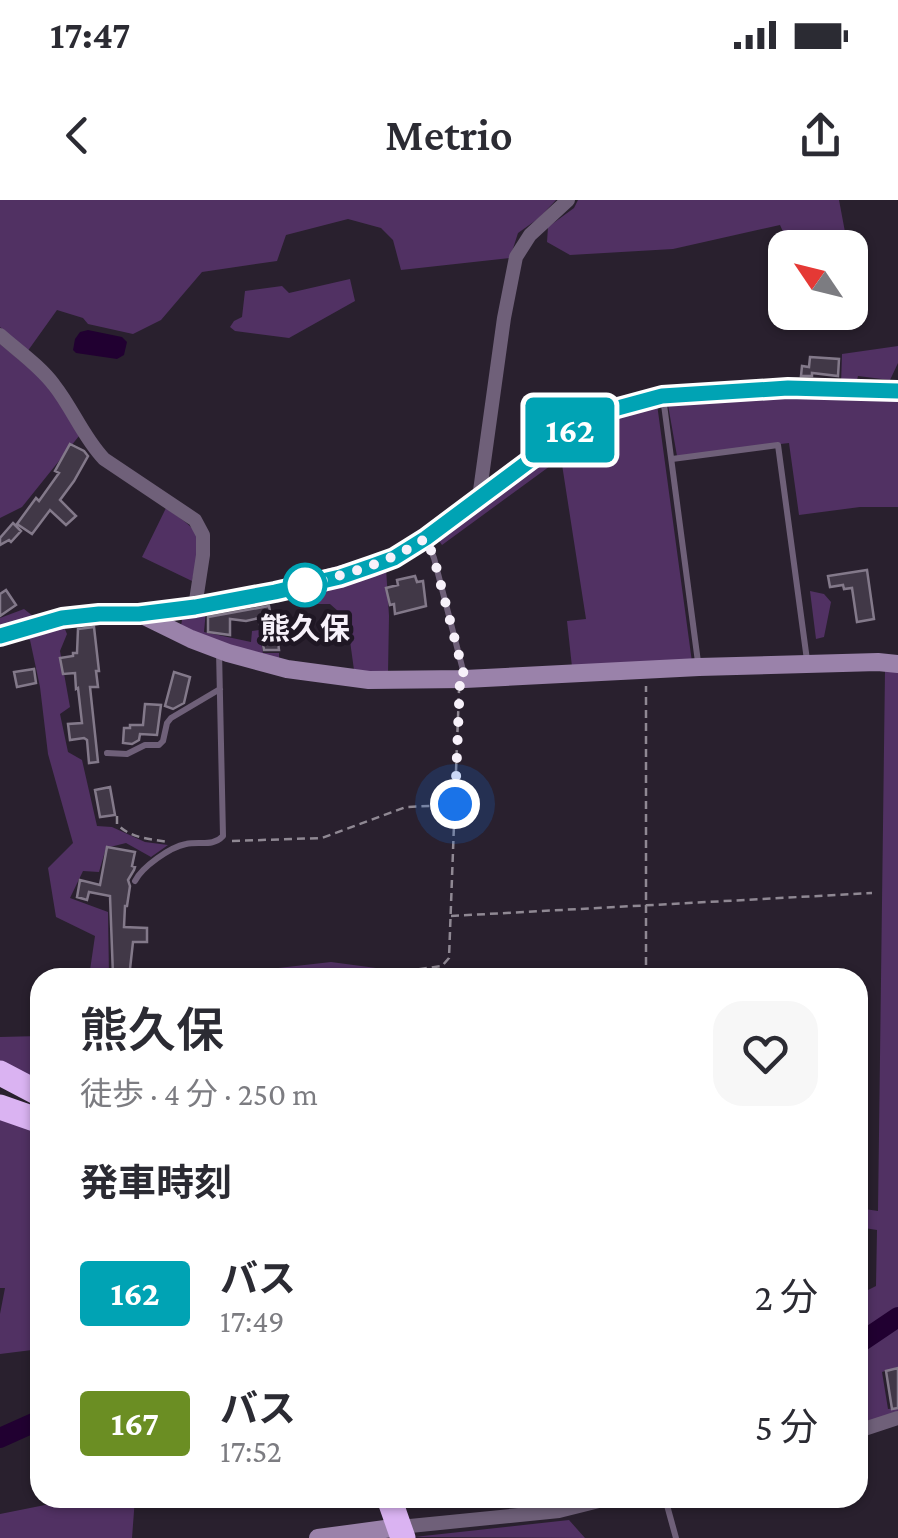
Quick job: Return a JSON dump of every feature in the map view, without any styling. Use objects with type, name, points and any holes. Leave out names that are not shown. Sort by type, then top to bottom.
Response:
[{"type":"highway","points":[[0,1074],[30,1089]]},
{"type":"highway","points":[[0,1092],[30,1105]]},
{"type":"highway","points":[[0,1107],[30,1118]]},
{"type":"highway","points":[[392,1508],[402,1532]]},
{"type":"main road","points":[[0,636],[62,618],[195,607],[340,577],[394,558],[543,449],[592,418],[634,402],[662,396],[788,388],[898,391]]},
{"type":"main road","points":[[139,614],[219,650],[287,669],[369,680],[699,667],[898,664]]},
{"type":"main road","points":[[318,1538],[402,1532]]},
{"type":"street","points":[[479,498],[516,257],[530,235],[568,200]]},
{"type":"street","points":[[0,335],[51,380],[92,447],[104,459],[196,520],[204,535],[195,607]]},
{"type":"street","points":[[868,1428],[898,1418]]},
{"type":"street","points":[[402,1532],[571,1508]]},
{"type":"lane","points":[[662,396],[699,667]]},
{"type":"lane","points":[[672,459],[778,446],[808,664]]},
{"type":"lane","points":[[426,538],[462,679]]},
{"type":"lane","points":[[135,881],[144,868],[186,844],[215,843],[224,830],[219,650]]},
{"type":"lane","points":[[107,753],[127,754],[160,745],[170,718],[220,689]]},
{"type":"lane","points":[[668,1508],[676,1538]]},
{"type":"path","points":[[646,670],[646,968]]},
{"type":"path","points":[[428,968],[442,966],[449,958],[462,679]]},
{"type":"path","points":[[220,840],[322,838],[406,807],[455,804]]},
{"type":"path","points":[[117,816],[117,824],[126,832],[186,844]]},
{"type":"path","points":[[451,916],[872,894]]},
{"type":"shaded area","points":[[0,200],[556,200],[518,233],[510,258],[401,270],[393,240],[381,228],[348,219],[286,235],[277,261],[202,272],[161,320],[133,334],[88,324],[83,318],[57,310],[27,352],[0,327]]},
{"type":"shaded area","points":[[578,200],[839,200],[845,230],[782,230],[780,225],[673,249],[570,255],[547,242],[548,227],[574,208]]},
{"type":"shaded area","points":[[350,279],[355,301],[289,338],[235,331],[230,327],[242,317],[245,291],[282,286],[289,293]]},
{"type":"shaded area","points":[[88,330],[122,337],[127,342],[124,355],[117,359],[76,353],[75,339]]},
{"type":"shaded area","points":[[0,344],[48,384],[79,436],[22,507],[0,518]]},
{"type":"shaded area","points":[[898,346],[898,363],[890,380],[858,376],[856,384],[841,384],[842,354]]},
{"type":"shaded area","points":[[780,394],[898,396],[898,507],[860,507],[799,515],[789,443],[677,456],[668,405]]},
{"type":"shaded area","points":[[657,404],[692,662],[572,667],[567,621],[586,619],[561,458],[442,545],[437,538],[595,422]]},
{"type":"shaded area","points":[[166,508],[198,537],[192,581],[142,557]]},
{"type":"shaded area","points":[[386,568],[388,673],[354,670],[347,619],[330,604],[308,604],[305,590]]},
{"type":"shaded area","points":[[810,591],[824,594],[831,602],[824,637],[816,639]]},
{"type":"shaded area","points":[[24,609],[48,628],[64,627],[67,634],[60,651],[70,707],[60,714],[68,752],[82,760],[97,826],[112,827],[145,842],[168,845],[151,857],[126,843],[106,848],[99,872],[83,871],[70,898],[108,912],[109,968],[90,968],[95,936],[56,917],[48,868],[73,843],[48,754],[30,640],[0,634],[0,618]]},
{"type":"shaded area","points":[[206,610],[204,632],[251,642],[252,631],[259,630],[263,653],[279,653],[279,660],[181,626],[183,614]]},
{"type":"shaded area","points":[[885,671],[898,672],[898,1367],[882,1372],[888,1409],[898,1408],[898,1415],[868,1422],[868,1290],[876,1286],[877,1230],[868,1229],[868,1210],[878,1211]]},
{"type":"shaded area","points":[[331,962],[376,968],[278,968]]},
{"type":"shaded area","points":[[30,1036],[30,1097],[0,1085],[0,1037]]},
{"type":"shaded area","points":[[0,1112],[30,1122],[30,1350],[0,1354],[0,1314],[5,1288],[0,1288]]},
{"type":"shaded area","points":[[30,1508],[134,1508],[132,1538],[0,1538],[0,1514]]},
{"type":"shaded area","points":[[569,1520],[585,1538],[414,1537]]},
{"type":"building","points":[[810,357],[839,359],[838,376],[801,376],[802,366],[809,367]]},
{"type":"building","points":[[70,444],[88,456],[60,500],[76,516],[66,525],[50,510],[32,534],[17,524],[59,473],[55,471]]},
{"type":"building","points":[[13,523],[21,531],[11,542],[0,545],[0,538]]},
{"type":"building","points":[[867,570],[874,619],[857,622],[852,588],[830,587],[828,576]]},
{"type":"building","points":[[415,576],[417,582],[423,581],[426,606],[395,614],[386,588],[398,585],[397,580]]},
{"type":"building","points":[[6,590],[16,605],[0,616],[0,594]]},
{"type":"building","points":[[269,606],[279,650],[264,650],[259,618],[230,619],[230,635],[208,632],[208,617]]},
{"type":"building","points":[[94,627],[98,687],[90,687],[98,762],[89,763],[87,740],[70,740],[68,724],[82,723],[78,688],[75,673],[63,674],[60,658],[77,653],[78,629]]},
{"type":"building","points":[[34,669],[36,683],[17,687],[14,672]]},
{"type":"building","points":[[174,672],[190,677],[184,703],[173,709],[165,706]]},
{"type":"building","points":[[145,704],[161,705],[157,735],[140,734],[132,744],[123,743],[124,728],[143,725]]},
{"type":"building","points":[[110,787],[115,815],[100,817],[95,790]]},
{"type":"building","points":[[107,847],[135,852],[124,927],[147,928],[147,942],[133,942],[130,968],[113,968],[110,896],[89,892],[87,900],[77,897],[80,880],[100,885]]},
{"type":"building","points":[[898,1368],[898,1408],[892,1409],[886,1371]]},
{"type":"waterway","points":[[868,1337],[898,1317]]},
{"type":"waterway","points":[[0,1438],[30,1424]]},
{"type":"bus line","name":"162","points":[[0,636],[62,618],[139,614],[275,592],[340,577],[394,558],[568,432],[634,402],[662,396],[788,388],[898,391]]},
{"type":"place","name":"熊久保","points":[[305,585]]},
{"type":"route","points":[[305,585],[394,558],[426,538],[465,679],[460,680],[455,804]]}]
